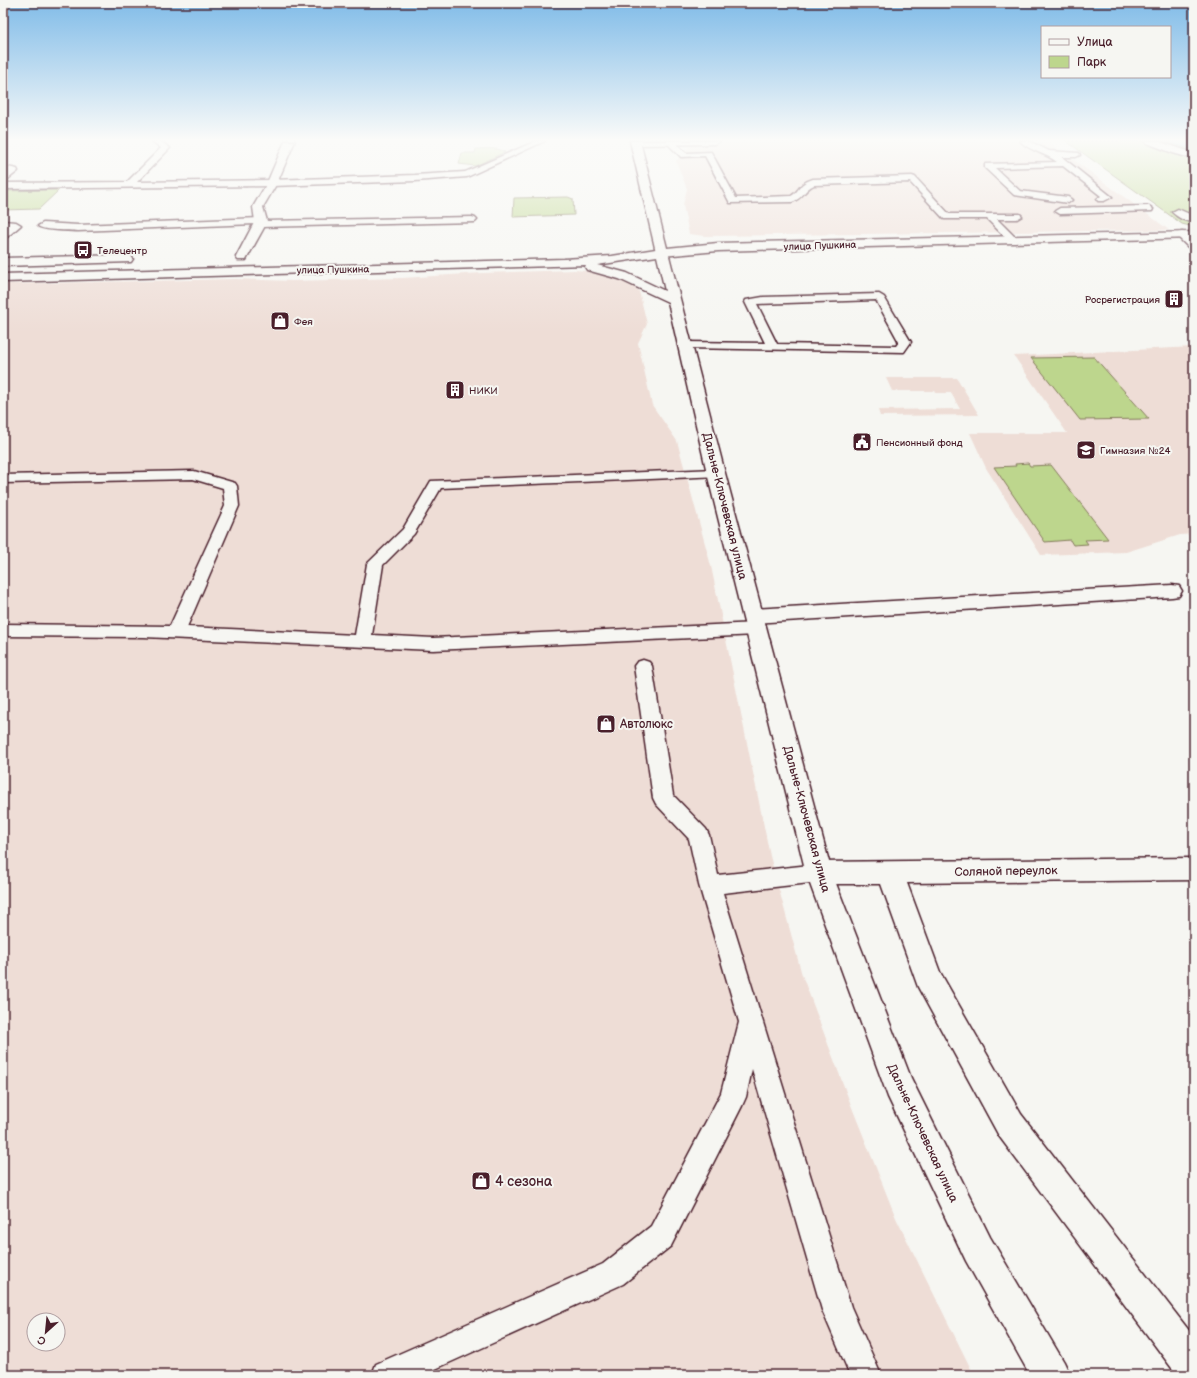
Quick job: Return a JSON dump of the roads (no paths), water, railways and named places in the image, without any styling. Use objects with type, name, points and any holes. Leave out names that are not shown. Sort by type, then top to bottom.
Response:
[{"type":"main road","points":[[242,257],[260,223],[259,205]]},
{"type":"main road","name":"Дальне-Ключевская улица","points":[[651,205],[716,473],[819,873],[899,1086],[978,1249],[1051,1375]]},
{"type":"main road","points":[[1178,212],[1192,221]]},
{"type":"main road","points":[[1182,235],[1194,246]]},
{"type":"main road","name":"улица Пушкина","points":[[3,278],[564,264],[612,260],[662,252],[718,247],[1194,235]]},
{"type":"main road","name":"улица Пушкина","points":[[570,251],[608,250],[662,252]]},
{"type":"main road","points":[[227,258],[257,257]]},
{"type":"main road","points":[[3,262],[137,259]]},
{"type":"main road","points":[[564,264],[612,272],[632,279],[673,300]]},
{"type":"main road","points":[[755,622],[1172,591]]},
{"type":"main road","name":"Соляной переулок","points":[[819,873],[1194,869]]},
{"type":"main road","points":[[890,872],[928,978],[1010,1125],[1194,1367]]},
{"type":"lane","points":[[936,205],[947,217],[1017,216]]},
{"type":"lane","points":[[1060,211],[1149,209]]},
{"type":"lane","points":[[989,216],[1012,240]]},
{"type":"lane","points":[[43,226],[78,228],[260,223],[472,220]]},
{"type":"lane","points":[[3,224],[16,225],[3,236]]},
{"type":"lane","points":[[684,345],[900,350],[904,342],[879,297],[763,300],[750,302],[773,347]]},
{"type":"lane","points":[[363,641],[375,564],[409,531],[436,484],[716,473]]},
{"type":"lane","points":[[3,479],[194,475],[230,486],[232,506],[176,632]]},
{"type":"lane","points":[[3,630],[176,632],[433,644],[755,622]]},
{"type":"lane","points":[[643,666],[663,798],[699,835],[710,885],[837,1310],[866,1375]]},
{"type":"lane","points":[[710,885],[819,873]]},
{"type":"lane","points":[[386,1375],[613,1274],[661,1236],[732,1097],[751,1022]]},
{"type":"place","name":"Телецентр","points":[[83,250]]},
{"type":"place","name":"Росрегистрация","points":[[1174,299]]},
{"type":"place","name":"Фея","points":[[280,321]]},
{"type":"place","name":"НИКИ","points":[[455,390]]},
{"type":"place","name":"Пенсионный фонд","points":[[862,442]]},
{"type":"place","name":"Гимназия №24","points":[[1086,450]]},
{"type":"place","name":"Автолюкс","points":[[606,724]]},
{"type":"place","name":"4 сезона","points":[[481,1181]]}]
